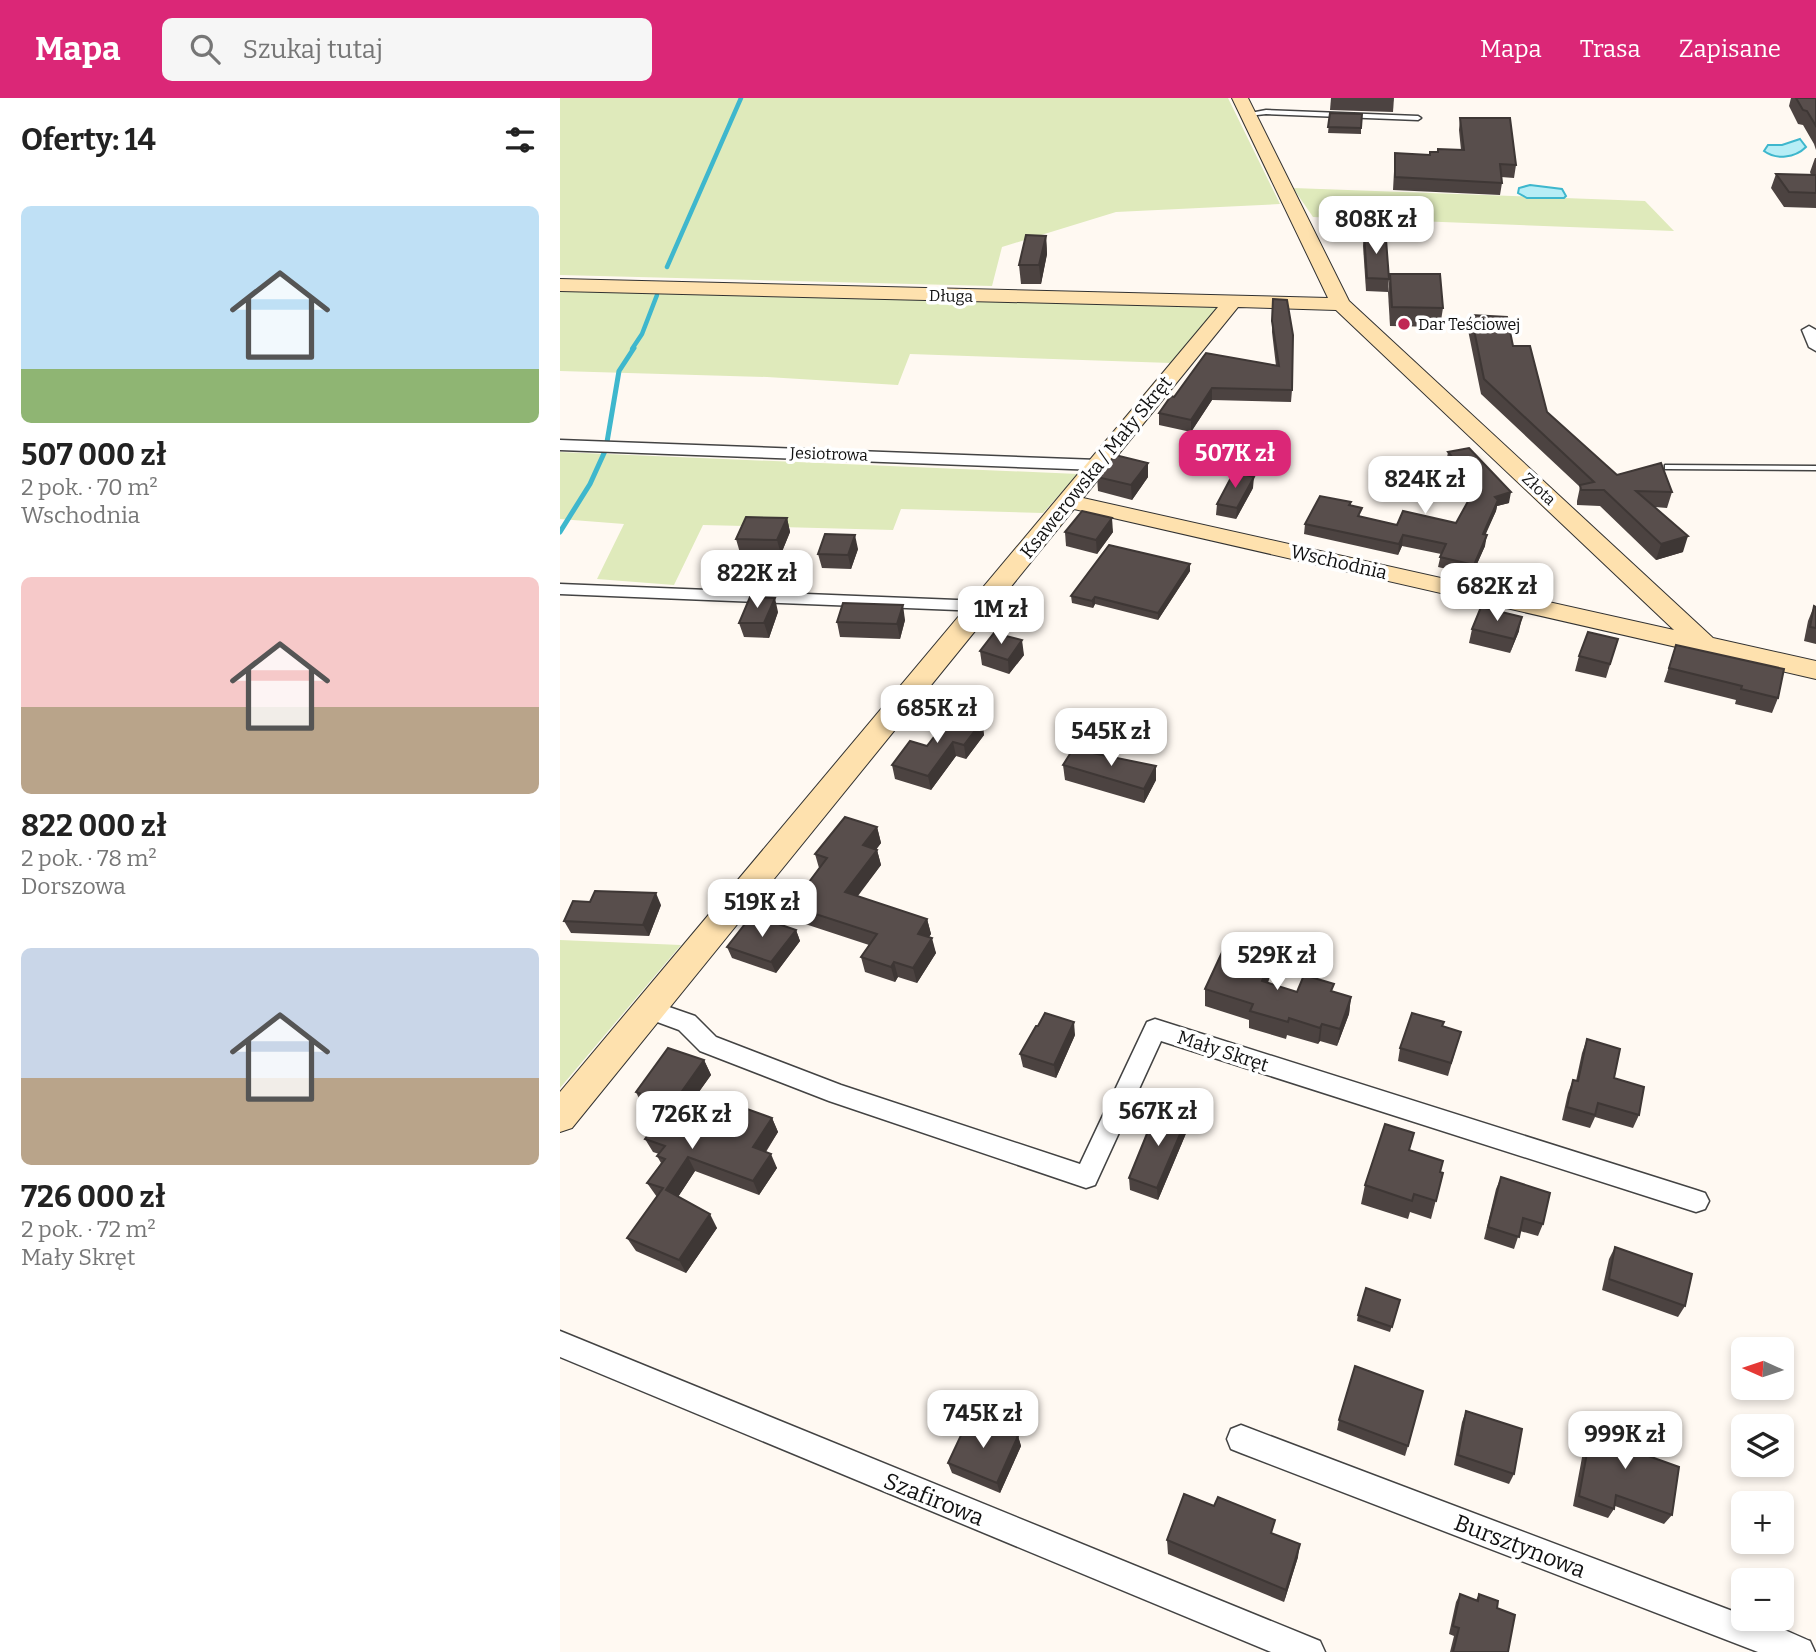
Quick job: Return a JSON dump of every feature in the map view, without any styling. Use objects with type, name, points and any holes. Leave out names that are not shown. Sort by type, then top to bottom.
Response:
[{"type":"street","points":[[1244,106],[1341,304]]},
{"type":"street","name":"Długa","points":[[560,285],[1341,304]]},
{"type":"street","name":"Ksawerowska / Mały Skręt","points":[[560,1117],[1231,303]]},
{"type":"street","name":"Złota","points":[[1341,304],[1705,645]]},
{"type":"street","points":[[1809,330],[1816,347]]},
{"type":"street","name":"Jesiotrowa","points":[[560,445],[1098,465]]},
{"type":"street","name":"Wschodnia","points":[[1068,501],[1816,670]]},
{"type":"street","points":[[560,589],[982,606]]},
{"type":"street","name":"Mały Skręt","points":[[649,1009],[687,1023],[708,1044],[798,1079],[1086,1177],[1155,1029],[1696,1201]]},
{"type":"street","name":"Szafirowa","points":[[560,1344],[1309,1652]]},
{"type":"street","name":"Bursztynowa","points":[[1241,1439],[1799,1652]]},
{"type":"lane","points":[[1244,106],[1266,112],[1418,118]]},
{"type":"lane","points":[[1668,467],[1816,468]]},
{"type":"green space","points":[[560,98],[1228,98],[1280,204],[1116,212],[1002,247],[992,286],[560,275]]},
{"type":"green space","points":[[1293,188],[1645,201],[1674,231],[1313,217]]},
{"type":"green space","points":[[560,290],[1218,307],[1171,363],[910,354],[898,385],[767,377],[560,371]]},
{"type":"green space","points":[[560,452],[1078,474],[1043,513],[901,509],[893,530],[703,525],[674,585],[597,579],[624,524],[560,519]]},
{"type":"green space","points":[[560,940],[681,945],[560,1088]]},
{"type":"water","points":[[1800,139],[1806,147],[1791,155],[1780,157],[1764,151],[1768,145],[1782,145]]},
{"type":"water","points":[[1530,185],[1562,189],[1566,196],[1527,198],[1518,193],[1519,188]]},
{"type":"water","points":[[1380,468],[1393,469],[1396,478],[1405,483],[1406,487],[1394,490],[1381,488],[1377,472]]},
{"type":"building","points":[[1796,98],[1816,98],[1816,126],[1807,111],[1803,110]]},
{"type":"building","points":[[1330,113],[1362,114],[1361,128],[1328,127]]},
{"type":"building","points":[[1460,118],[1510,118],[1516,165],[1500,164],[1502,183],[1395,177],[1395,153],[1430,155],[1430,152],[1438,152],[1438,149],[1464,150]]},
{"type":"building","points":[[1776,174],[1816,175],[1816,193],[1789,192]]},
{"type":"building","points":[[1381,232],[1386,239],[1389,279],[1367,278],[1364,233]]},
{"type":"building","points":[[1026,235],[1046,236],[1039,265],[1019,265]]},
{"type":"building","points":[[1390,274],[1440,274],[1443,308],[1392,307]]},
{"type":"building","points":[[1273,299],[1287,300],[1293,335],[1292,390],[1212,388],[1191,420],[1159,413],[1206,353],[1279,366],[1272,321]]},
{"type":"building","points":[[1471,315],[1507,317],[1513,346],[1530,346],[1547,412],[1617,475],[1661,463],[1672,492],[1636,491],[1688,536],[1661,544],[1604,490],[1581,490],[1580,485],[1594,482],[1484,379]]},
{"type":"building","points":[[1469,448],[1511,492],[1495,497],[1498,500],[1483,534],[1487,535],[1474,565],[1440,557],[1446,544],[1403,535],[1399,544],[1305,524],[1320,496],[1351,502],[1349,505],[1362,508],[1358,516],[1397,525],[1403,511],[1456,523],[1472,494],[1481,491],[1448,452]]},
{"type":"building","points":[[1115,455],[1148,463],[1131,485],[1097,477]]},
{"type":"building","points":[[1234,472],[1254,477],[1237,508],[1217,504]]},
{"type":"building","points":[[1082,511],[1112,518],[1096,540],[1065,532]]},
{"type":"building","points":[[746,517],[787,518],[777,540],[736,539]]},
{"type":"building","points":[[825,534],[855,535],[848,555],[818,554]]},
{"type":"building","points":[[1109,545],[1190,564],[1158,613],[1095,597],[1092,601],[1071,596]]},
{"type":"building","points":[[750,597],[775,598],[764,623],[739,623]]},
{"type":"building","points":[[843,603],[903,605],[897,624],[837,622]]},
{"type":"building","points":[[1814,606],[1816,607],[1816,628],[1810,627]]},
{"type":"building","points":[[1481,607],[1522,617],[1514,639],[1472,629]]},
{"type":"building","points":[[1588,632],[1618,639],[1610,664],[1579,656]]},
{"type":"building","points":[[994,633],[1022,640],[1008,660],[980,651]]},
{"type":"building","points":[[1676,645],[1784,669],[1778,698],[1669,668]]},
{"type":"building","points":[[953,712],[982,721],[964,745],[953,742],[928,776],[892,765],[910,741],[927,746]]},
{"type":"building","points":[[1073,749],[1156,766],[1144,789],[1063,765]]},
{"type":"building","points":[[845,817],[877,827],[863,845],[877,850],[845,892],[927,919],[918,934],[932,938],[913,968],[894,962],[891,967],[861,957],[877,934],[791,906],[827,858],[815,854]]},
{"type":"building","points":[[595,891],[656,893],[643,925],[564,921],[573,901],[590,902]]},
{"type":"building","points":[[752,915],[796,930],[771,962],[727,947]]},
{"type":"building","points":[[1224,948],[1271,962],[1262,981],[1297,992],[1304,975],[1334,984],[1331,991],[1351,997],[1340,1029],[1322,1024],[1320,1028],[1289,1018],[1288,1022],[1250,1011],[1253,1004],[1205,989]]},
{"type":"building","points":[[1045,1013],[1074,1022],[1054,1065],[1020,1054]]},
{"type":"building","points":[[1412,1013],[1444,1022],[1442,1026],[1461,1032],[1451,1063],[1400,1048]]},
{"type":"building","points":[[1587,1039],[1620,1049],[1614,1078],[1644,1087],[1639,1115],[1598,1103],[1595,1115],[1567,1107],[1573,1080],[1578,1081]]},
{"type":"building","points":[[668,1048],[704,1060],[680,1094],[717,1107],[722,1100],[772,1118],[753,1147],[771,1154],[753,1181],[688,1157],[666,1190],[710,1214],[679,1260],[627,1238],[663,1188],[647,1183],[665,1159],[657,1156],[665,1146],[645,1139],[670,1105],[636,1092]]},
{"type":"building","points":[[1157,1109],[1187,1118],[1157,1188],[1129,1178]]},
{"type":"building","points":[[1385,1124],[1414,1133],[1409,1150],[1443,1161],[1436,1201],[1414,1194],[1412,1201],[1365,1185]]},
{"type":"building","points":[[1501,1177],[1550,1193],[1543,1224],[1523,1218],[1519,1237],[1488,1227]]},
{"type":"building","points":[[1615,1247],[1692,1274],[1685,1306],[1609,1279]]},
{"type":"building","points":[[1366,1288],[1400,1300],[1392,1327],[1358,1315]]},
{"type":"building","points":[[1355,1366],[1423,1391],[1408,1446],[1339,1420]]},
{"type":"building","points":[[1466,1411],[1522,1429],[1514,1474],[1458,1455]]},
{"type":"building","points":[[1594,1415],[1633,1428],[1629,1449],[1679,1467],[1672,1515],[1616,1495],[1614,1509],[1579,1496]]},
{"type":"building","points":[[970,1416],[1018,1436],[997,1483],[948,1463]]},
{"type":"building","points":[[1184,1494],[1214,1506],[1218,1497],[1275,1520],[1271,1533],[1300,1544],[1286,1590],[1167,1540]]},
{"type":"building","points":[[1460,1594],[1478,1601],[1479,1594],[1498,1601],[1497,1608],[1515,1615],[1508,1652],[1453,1652],[1459,1628],[1453,1626]]},
{"type":"waterway","points":[[667,267],[741,98]]},
{"type":"waterway","points":[[632,349],[642,334],[657,295]]},
{"type":"waterway","points":[[607,442],[619,371],[634,348]]},
{"type":"waterway","points":[[560,532],[590,484],[605,451]]},
{"type":"place","name":"Dar Teściowej","points":[[1404,324]]}]
